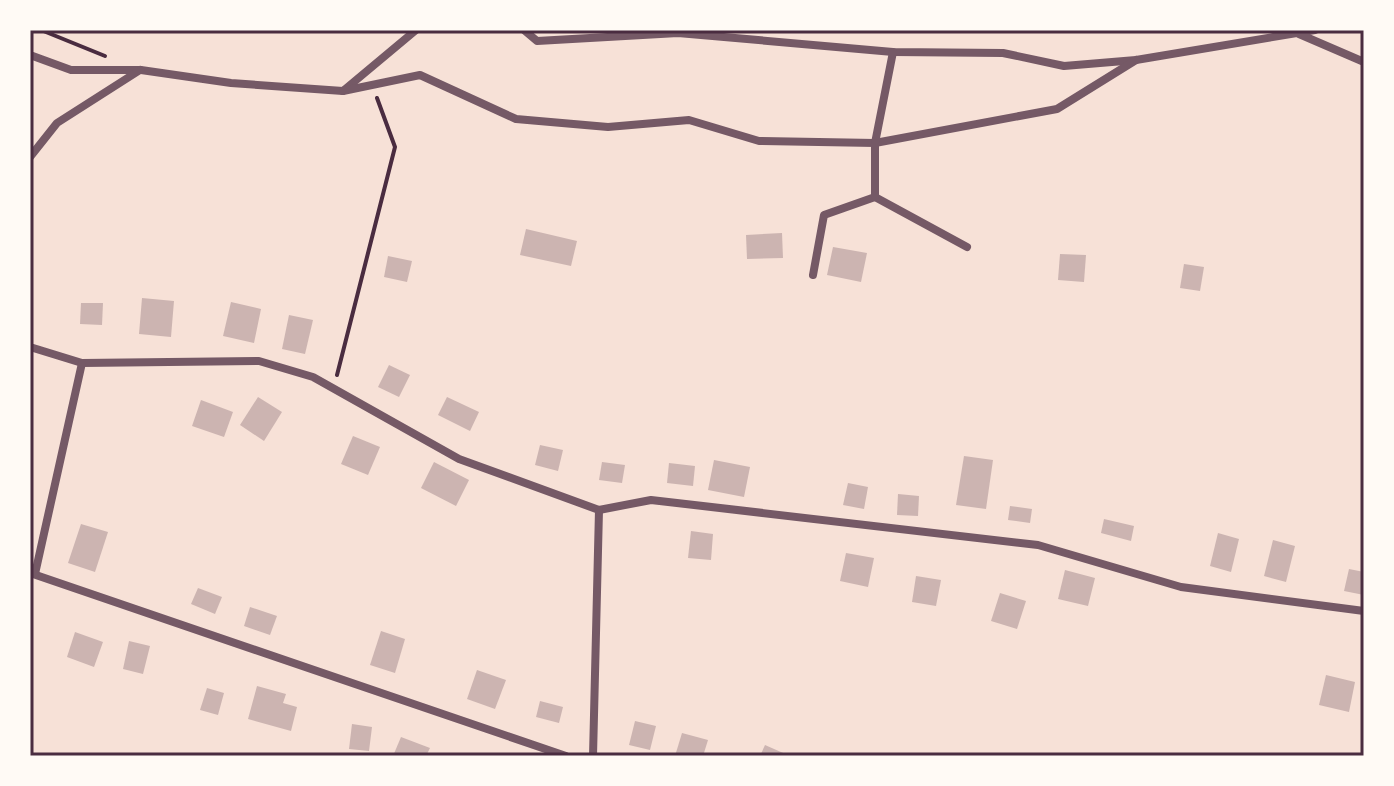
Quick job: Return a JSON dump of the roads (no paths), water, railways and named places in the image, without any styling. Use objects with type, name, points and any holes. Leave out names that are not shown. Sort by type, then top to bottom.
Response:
[{"type":"street","points":[[343,91],[416,30]]},
{"type":"street","points":[[524,30],[537,41],[678,33],[893,52],[1003,53],[1064,66],[1136,60],[1315,30]]},
{"type":"street","points":[[1298,33],[1364,62]]},
{"type":"street","points":[[875,197],[875,143],[893,52]]},
{"type":"street","points":[[30,55],[71,70],[141,70],[231,83],[343,91],[420,75],[516,119],[608,127],[689,120],[759,141],[875,143],[1057,109],[1136,60]]},
{"type":"street","points":[[30,157],[57,123],[141,70]]},
{"type":"street","points":[[813,275],[824,215],[875,197],[967,247]]},
{"type":"street","points":[[30,347],[82,363],[259,361],[313,377],[459,459],[599,510],[651,500],[1038,545],[1181,587],[1364,611]]},
{"type":"street","points":[[82,363],[33,573],[566,756]]},
{"type":"street","points":[[593,756],[599,510]]}]
